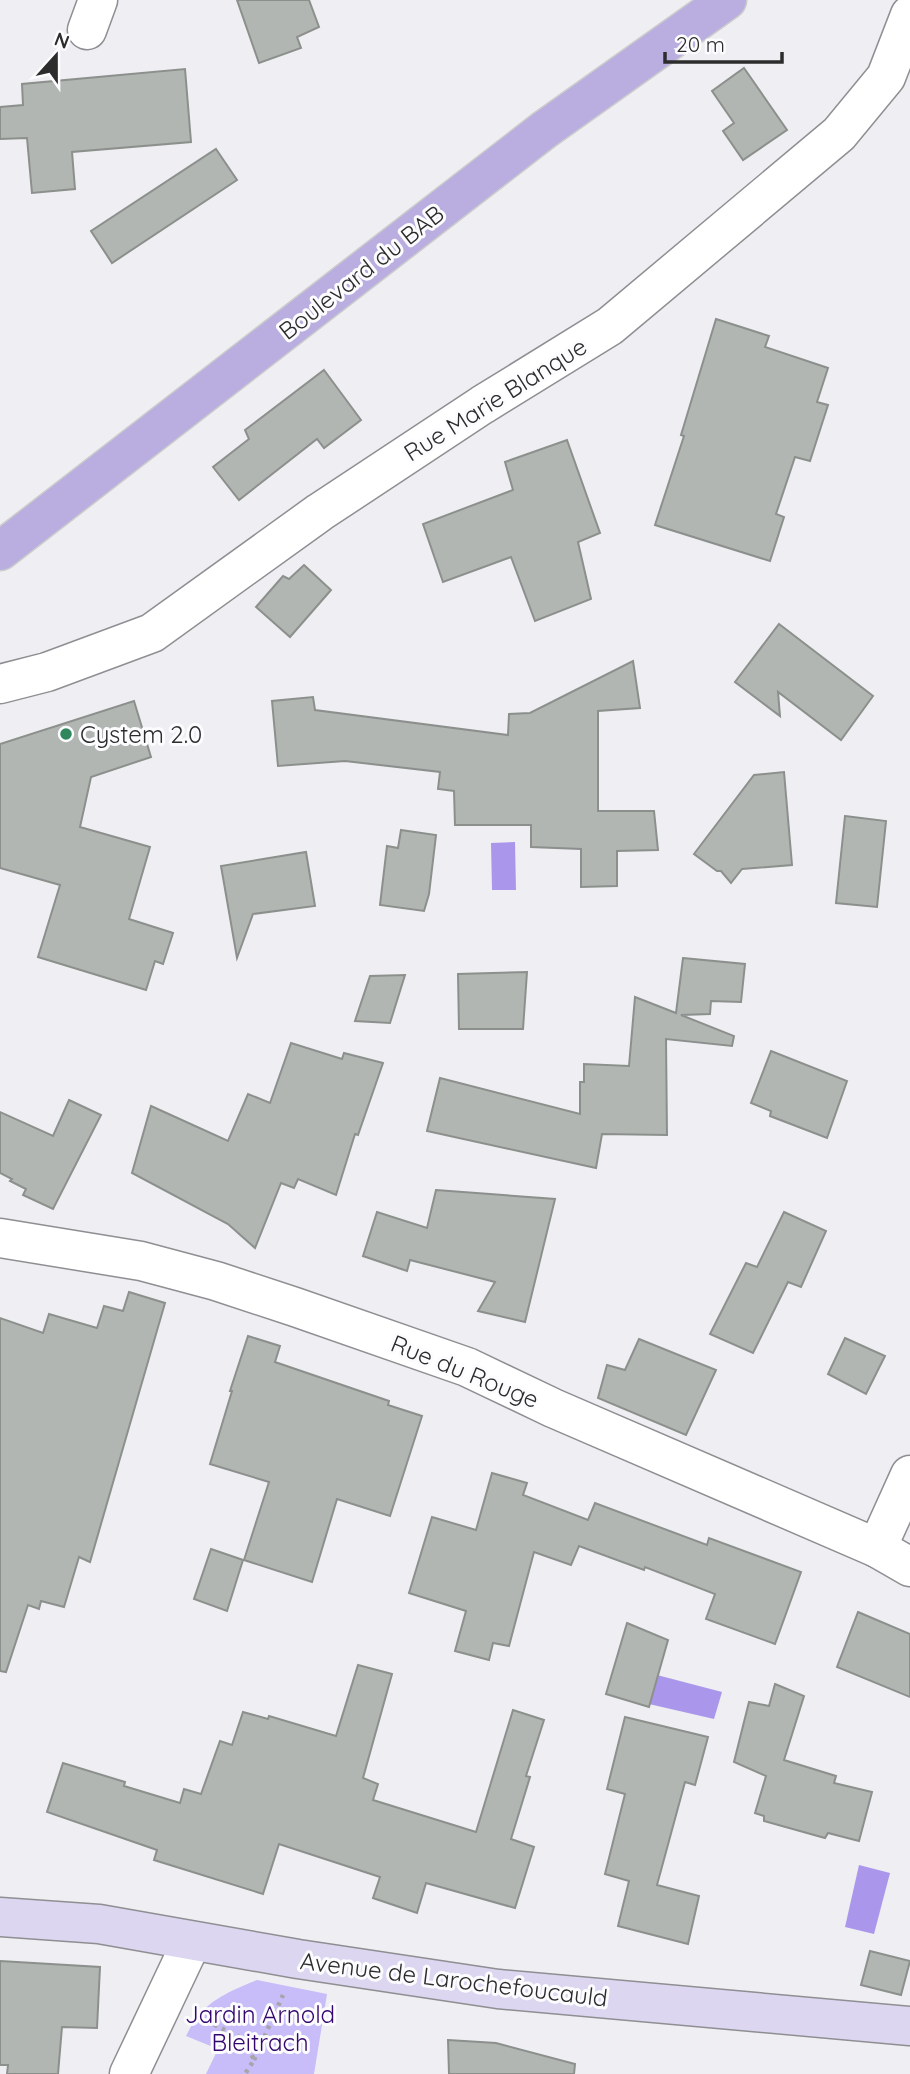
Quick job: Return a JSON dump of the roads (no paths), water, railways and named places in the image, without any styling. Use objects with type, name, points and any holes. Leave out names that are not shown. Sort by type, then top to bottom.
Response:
[{"type":"main road","name":"Boulevard du BAB","points":[[0,551],[544,130],[727,0]]},
{"type":"main road","name":"Avenue de Larochefoucauld","points":[[0,1917],[99,1924],[311,1961],[498,1989],[910,2026]]},
{"type":"street","name":"Rue Marie Blanque","points":[[0,684],[47,672],[152,634],[320,512],[482,405],[610,326],[839,134],[886,77],[910,15]]},
{"type":"street","name":"Rue du Rouge","points":[[0,1238],[141,1261],[216,1281],[454,1362],[877,1548],[910,1567]]},
{"type":"street","points":[[877,1548],[910,1475]]},
{"type":"street","points":[[130,2074],[192,1941]]},
{"type":"place","name":"Cystem 2.0","points":[[66,734]]},
{"type":"park label","name":"Jardin Arnold Bleitrach","points":[[260,2028]]}]
